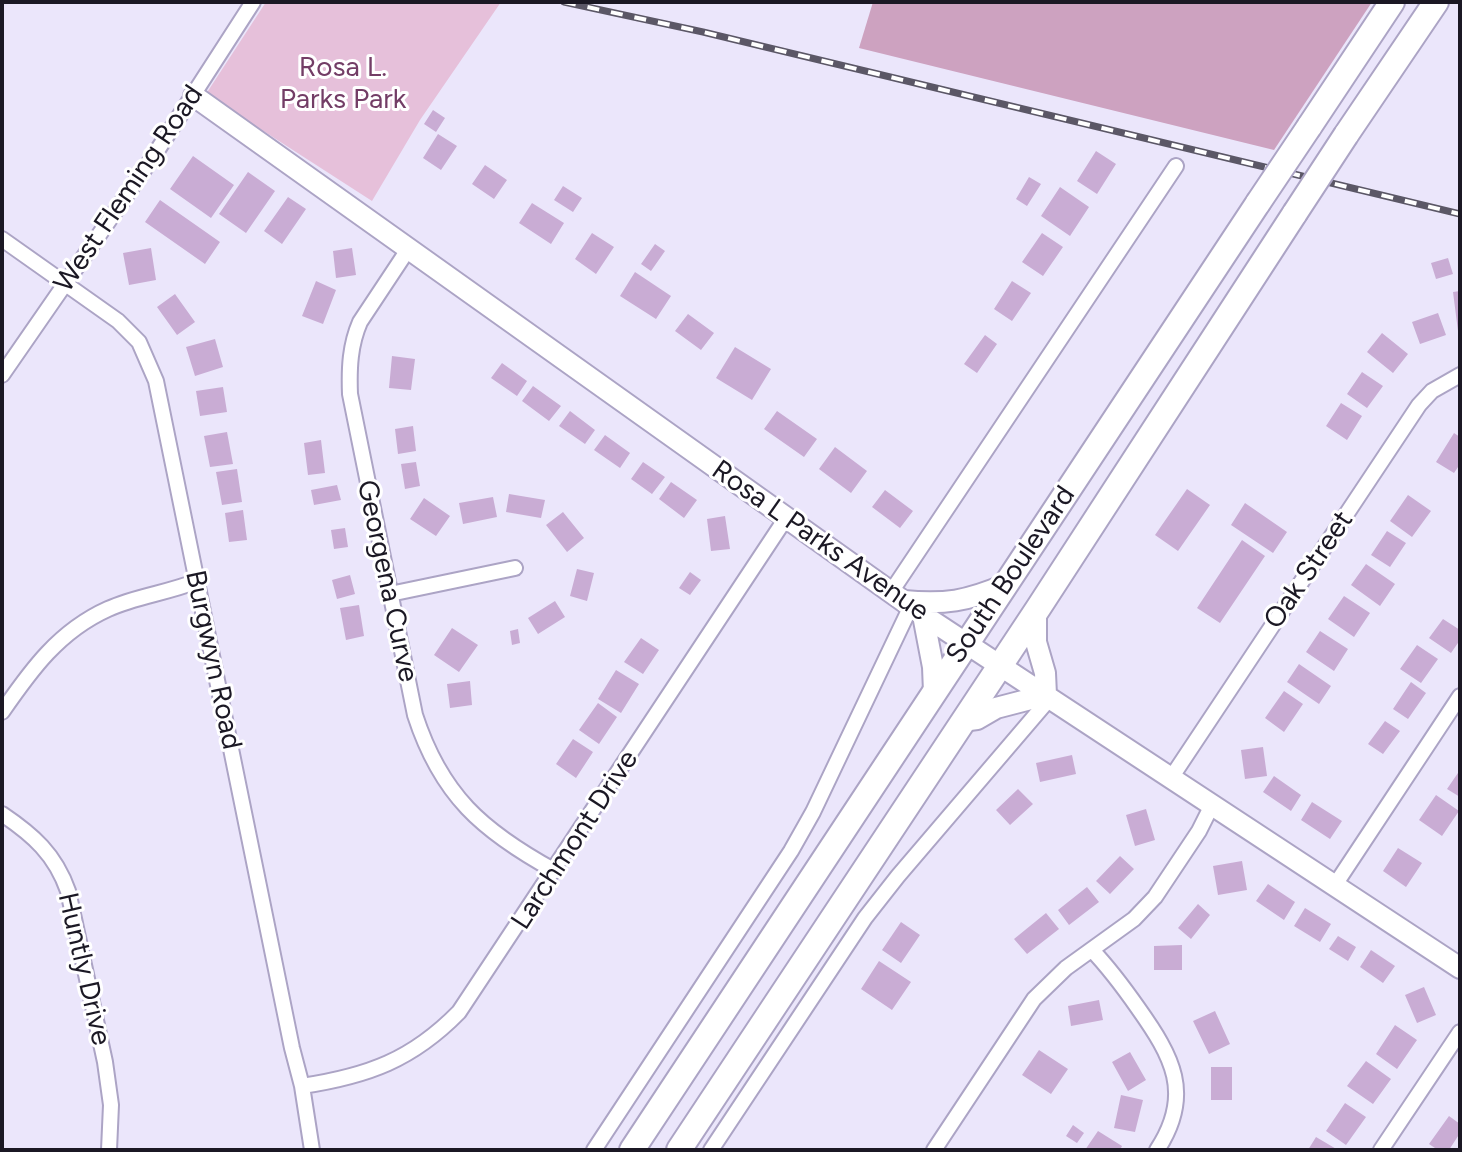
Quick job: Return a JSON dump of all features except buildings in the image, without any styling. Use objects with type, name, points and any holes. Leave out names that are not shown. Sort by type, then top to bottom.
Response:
[{"type":"highway","name":"South Boulevard","points":[[632,1150],[1392,2]]},
{"type":"highway","name":"South Boulevard","points":[[679,1150],[1436,2]]},
{"type":"street","name":"West Fleming Road","points":[[2,375],[194,96],[253,2]]},
{"type":"street","name":"Rosa L Parks Avenue","points":[[194,96],[907,603],[1460,968]]},
{"type":"street","points":[[594,1150],[791,851],[813,812],[907,603],[1176,166]]},
{"type":"street","name":"Burgwyn Road","points":[[2,239],[118,321],[139,342],[156,381],[302,1086],[312,1150]]},
{"type":"street","name":"Georgena Curve","points":[[409,248],[360,322],[355,333],[349,370],[352,407],[415,715],[424,744],[456,797],[479,819],[555,871]]},
{"type":"street","name":"Oak Street","points":[[1171,778],[1419,405],[1432,391],[1460,375]]},
{"type":"street","name":"Larchmont Drive","points":[[302,1086],[376,1070],[410,1053],[438,1034],[468,1001],[786,518]]},
{"type":"street","points":[[390,594],[515,568]]},
{"type":"street","points":[[2,712],[43,655],[84,622],[108,609],[171,592],[197,581]]},
{"type":"street","points":[[907,603],[953,603],[1005,585]]},
{"type":"street","points":[[907,603],[933,667],[934,692]]},
{"type":"street","points":[[711,1150],[865,918],[1048,696],[1036,642],[1036,611]]},
{"type":"street","points":[[962,721],[977,719],[996,708],[1048,696]]},
{"type":"street","points":[[1335,885],[1460,696]]},
{"type":"street","points":[[934,1150],[1034,999],[1066,968],[1134,919],[1155,897],[1199,831],[1212,805]]},
{"type":"street","name":"Huntly Drive","points":[[2,814],[42,844],[61,872],[68,891],[105,1062],[111,1105],[109,1150]]},
{"type":"street","points":[[1092,950],[1109,968],[1159,1038],[1173,1066],[1176,1086],[1174,1113],[1168,1132],[1157,1150]]},
{"type":"street","points":[[1381,1150],[1460,1032]]},
{"type":"green space","name":"Rosa L. Parks Park","points":[[266,2],[501,2],[420,120],[372,201],[206,94]]},
{"type":"shaded area","points":[[873,2],[1372,2],[1274,150],[859,48]]},
{"type":"railway","points":[[564,2],[703,32],[1460,214]]}]
